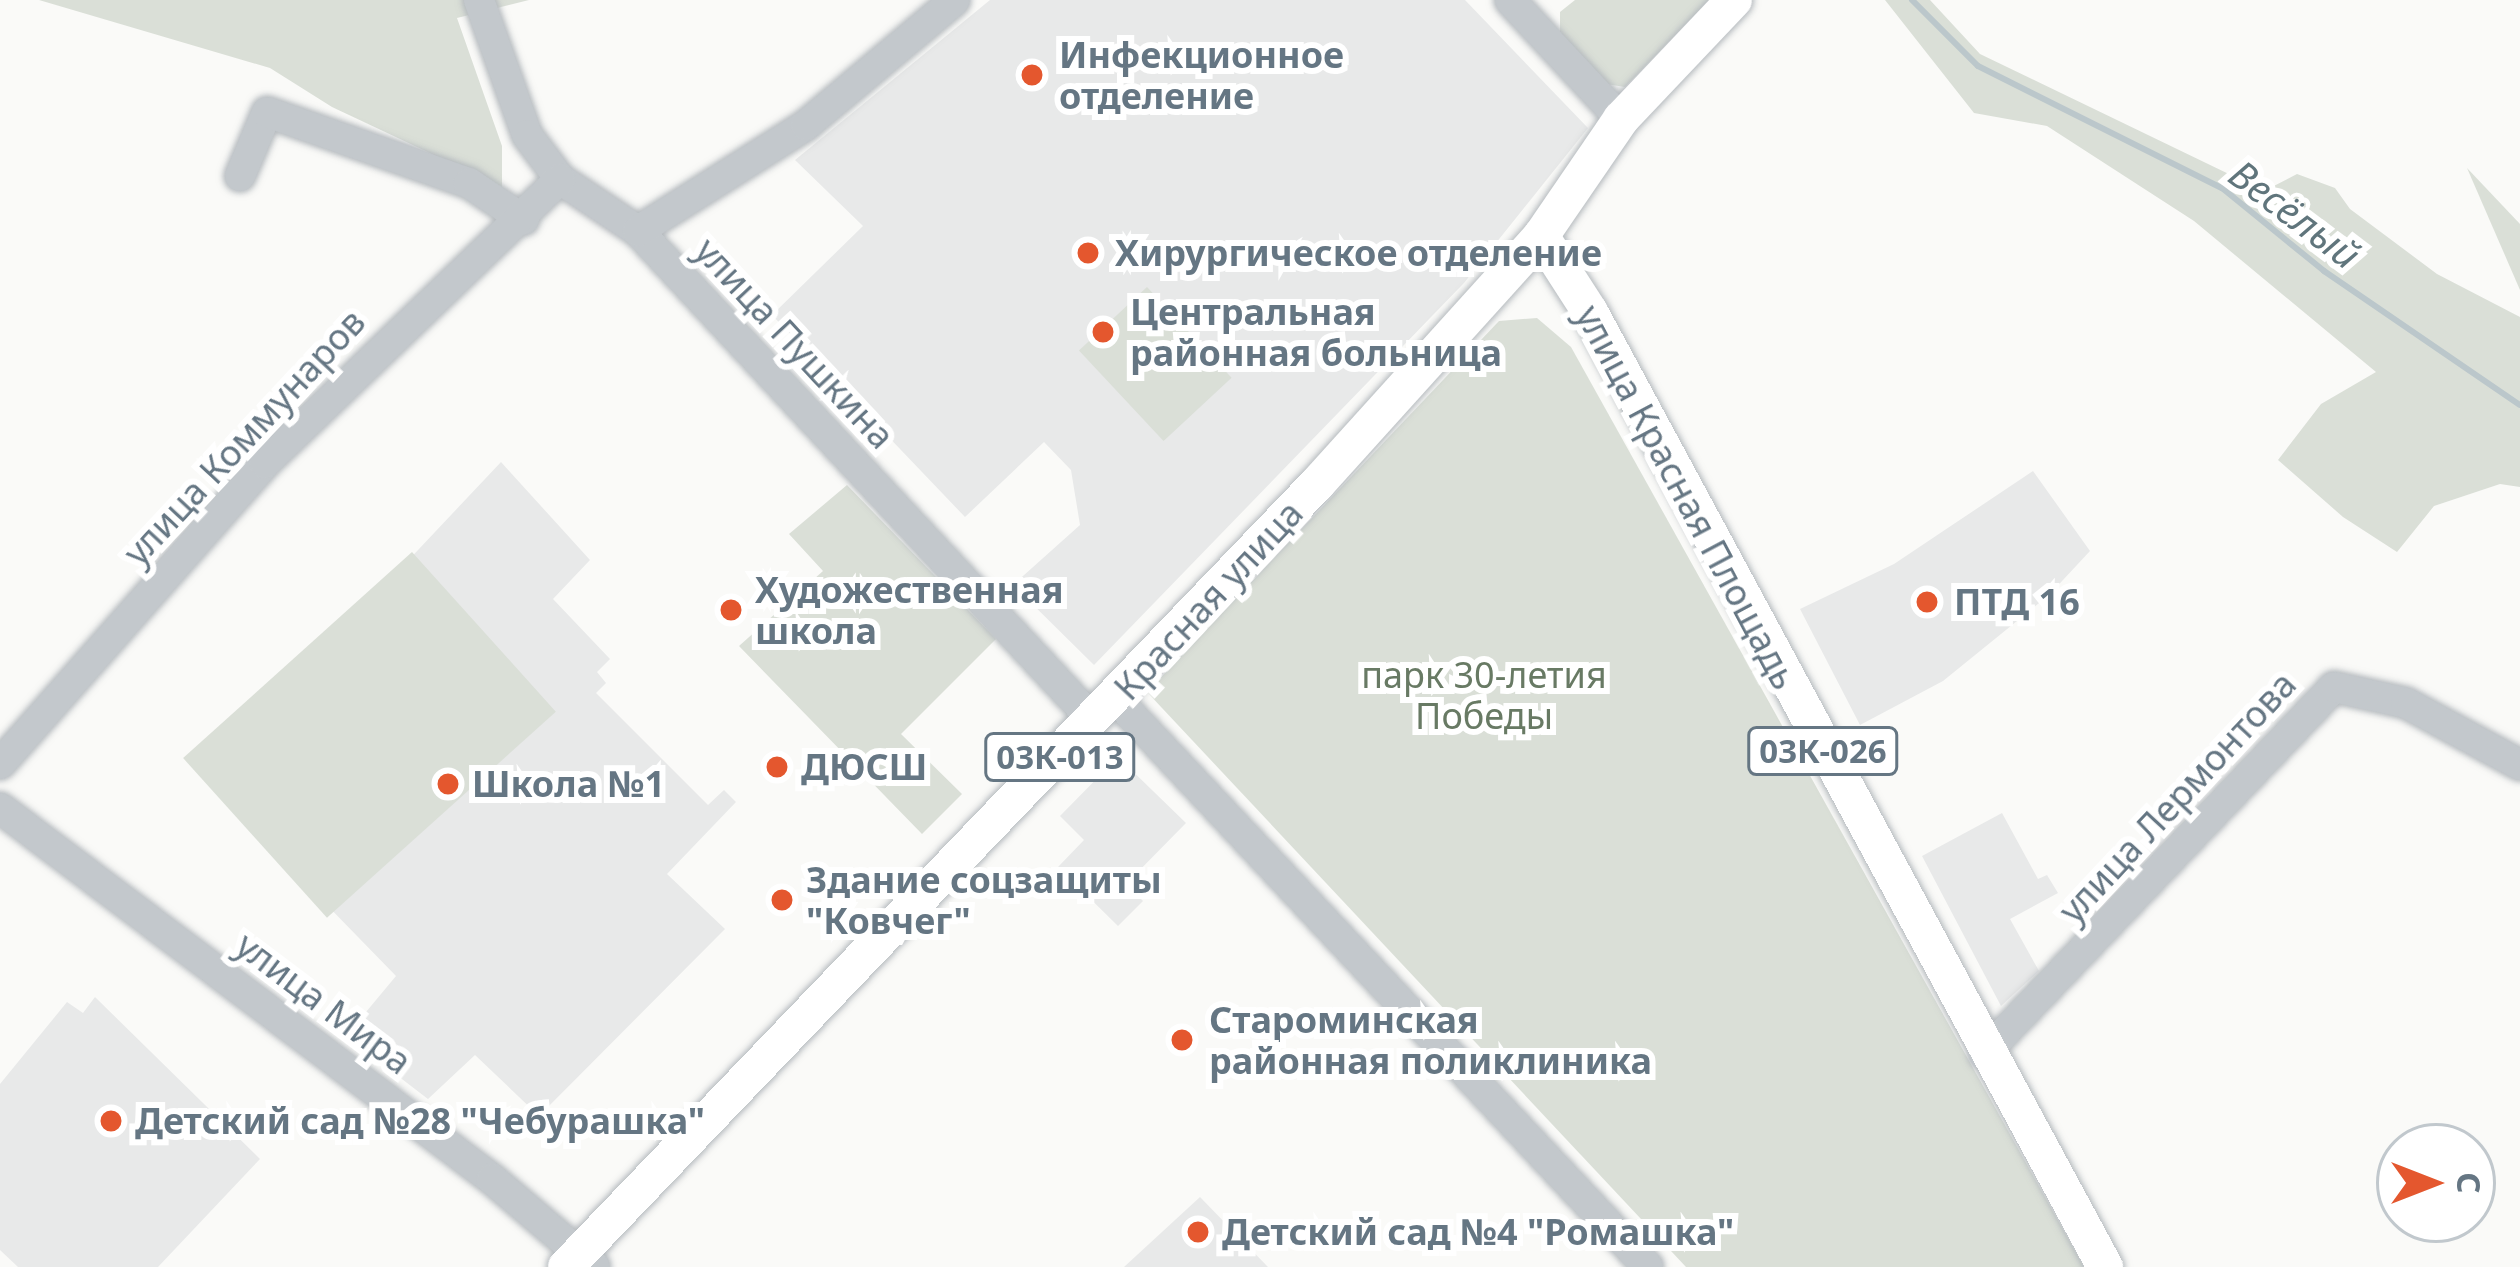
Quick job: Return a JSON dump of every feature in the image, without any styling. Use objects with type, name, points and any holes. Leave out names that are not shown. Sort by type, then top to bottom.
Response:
[{"type":"main road","name":"Красная улица","points":[[581,1262],[1105,710],[1541,236],[1621,119],[1733,0]]},
{"type":"main road","name":"улица Красная Площадь","points":[[1541,236],[1590,312],[1984,1054],[2105,1267]]},
{"type":"street","points":[[638,231],[806,125],[955,0]]},
{"type":"street","points":[[1510,0],[1621,119]]},
{"type":"street","name":"улица Пушкина","points":[[479,2],[527,135],[560,179],[638,231],[1648,1267]]},
{"type":"street","points":[[240,176],[267,112],[469,183],[524,220]]},
{"type":"street","name":"улица Коммунаров","points":[[0,764],[305,421],[524,220],[560,179]]},
{"type":"street","name":"улица Лермонтова","points":[[1984,1054],[2334,687],[2406,703],[2520,765]]},
{"type":"street","name":"улица Мира","points":[[0,808],[581,1262]]},
{"type":"shaded area","name":"Центральная районная больница","points":[[990,0],[1465,0],[1588,128],[1464,283],[1094,665],[1013,585],[1080,525],[1071,470],[1044,442],[965,517],[772,315],[863,226],[795,160]]},
{"type":"shaded area","name":"Школа №1","points":[[501,462],[590,560],[553,599],[610,659],[597,672],[606,683],[596,693],[708,805],[724,790],[736,802],[667,874],[725,929],[539,1116],[475,1055],[428,1099],[346,1036],[396,976],[203,778]]},
{"type":"shaded area","name":"ПТД 16","points":[[2033,471],[2090,551],[2049,595],[1943,681],[1860,725],[1800,609],[1894,564]]},
{"type":"shaded area","points":[[1118,757],[1186,823],[1126,884],[1143,901],[1118,926],[1058,867],[1084,840],[1060,816]]},
{"type":"shaded area","points":[[2002,813],[2038,879],[2047,875],[2058,893],[2010,919],[2039,971],[2001,1006],[1922,856]]},
{"type":"shaded area","name":"Детский сад №28 \"Чебурашка\"","points":[[95,997],[260,1159],[158,1267],[18,1267],[0,1250],[0,1084],[67,1002],[83,1013]]},
{"type":"shaded area","name":"Детский сад №4 \"Ромашка\"","points":[[1200,1197],[1268,1267],[1124,1267]]},
{"type":"green space","points":[[39,0],[529,0],[457,18],[502,146],[502,187],[332,107],[270,68]]},
{"type":"green space","points":[[1575,0],[1709,0],[1625,87],[1606,84],[1560,39],[1560,12]]},
{"type":"green space","points":[[1885,0],[1930,0],[1980,54],[2264,191],[2297,174],[2335,188],[2350,209],[2437,274],[2520,317],[2520,487],[2500,484],[2434,506],[2397,552],[2343,517],[2278,460],[2321,404],[2376,372],[2194,221],[2047,126],[1974,113]]},
{"type":"green space","points":[[2467,168],[2520,224],[2520,290]]},
{"type":"green space","points":[[1147,287],[1232,378],[1164,441],[1079,350]]},
{"type":"green space","name":"парк 30-летия Победы","points":[[1537,318],[1571,347],[2084,1267],[1686,1267],[1147,692],[1499,321]]},
{"type":"green space","points":[[847,485],[996,639],[901,734],[962,794],[922,834],[739,646],[823,571],[789,534]]},
{"type":"green space","points":[[412,552],[556,712],[327,918],[183,758]]},
{"type":"waterway","name":"Весёлый","points":[[1912,0],[1978,66],[2222,188],[2324,271],[2520,405]]},
{"type":"place","name":"Инфекционное отделение","points":[[1032,75]]},
{"type":"place","name":"Хирургическое отделение","points":[[1088,253]]},
{"type":"place","name":"Центральная районная больница","points":[[1103,332]]},
{"type":"place","name":"ПТД 16","points":[[1927,602]]},
{"type":"place","name":"Художественная школа","points":[[731,610]]},
{"type":"place","name":"ДЮСШ","points":[[777,767]]},
{"type":"place","name":"Школа №1","points":[[448,784]]},
{"type":"place","name":"Здание соцзащиты \"Ковчег\"","points":[[782,900]]},
{"type":"place","name":"Староминская районная поликлиника","points":[[1182,1040]]},
{"type":"place","name":"Детский сад №28 \"Чебурашка\"","points":[[111,1121]]},
{"type":"place","name":"Детский сад №4 \"Ромашка\"","points":[[1198,1232]]}]
